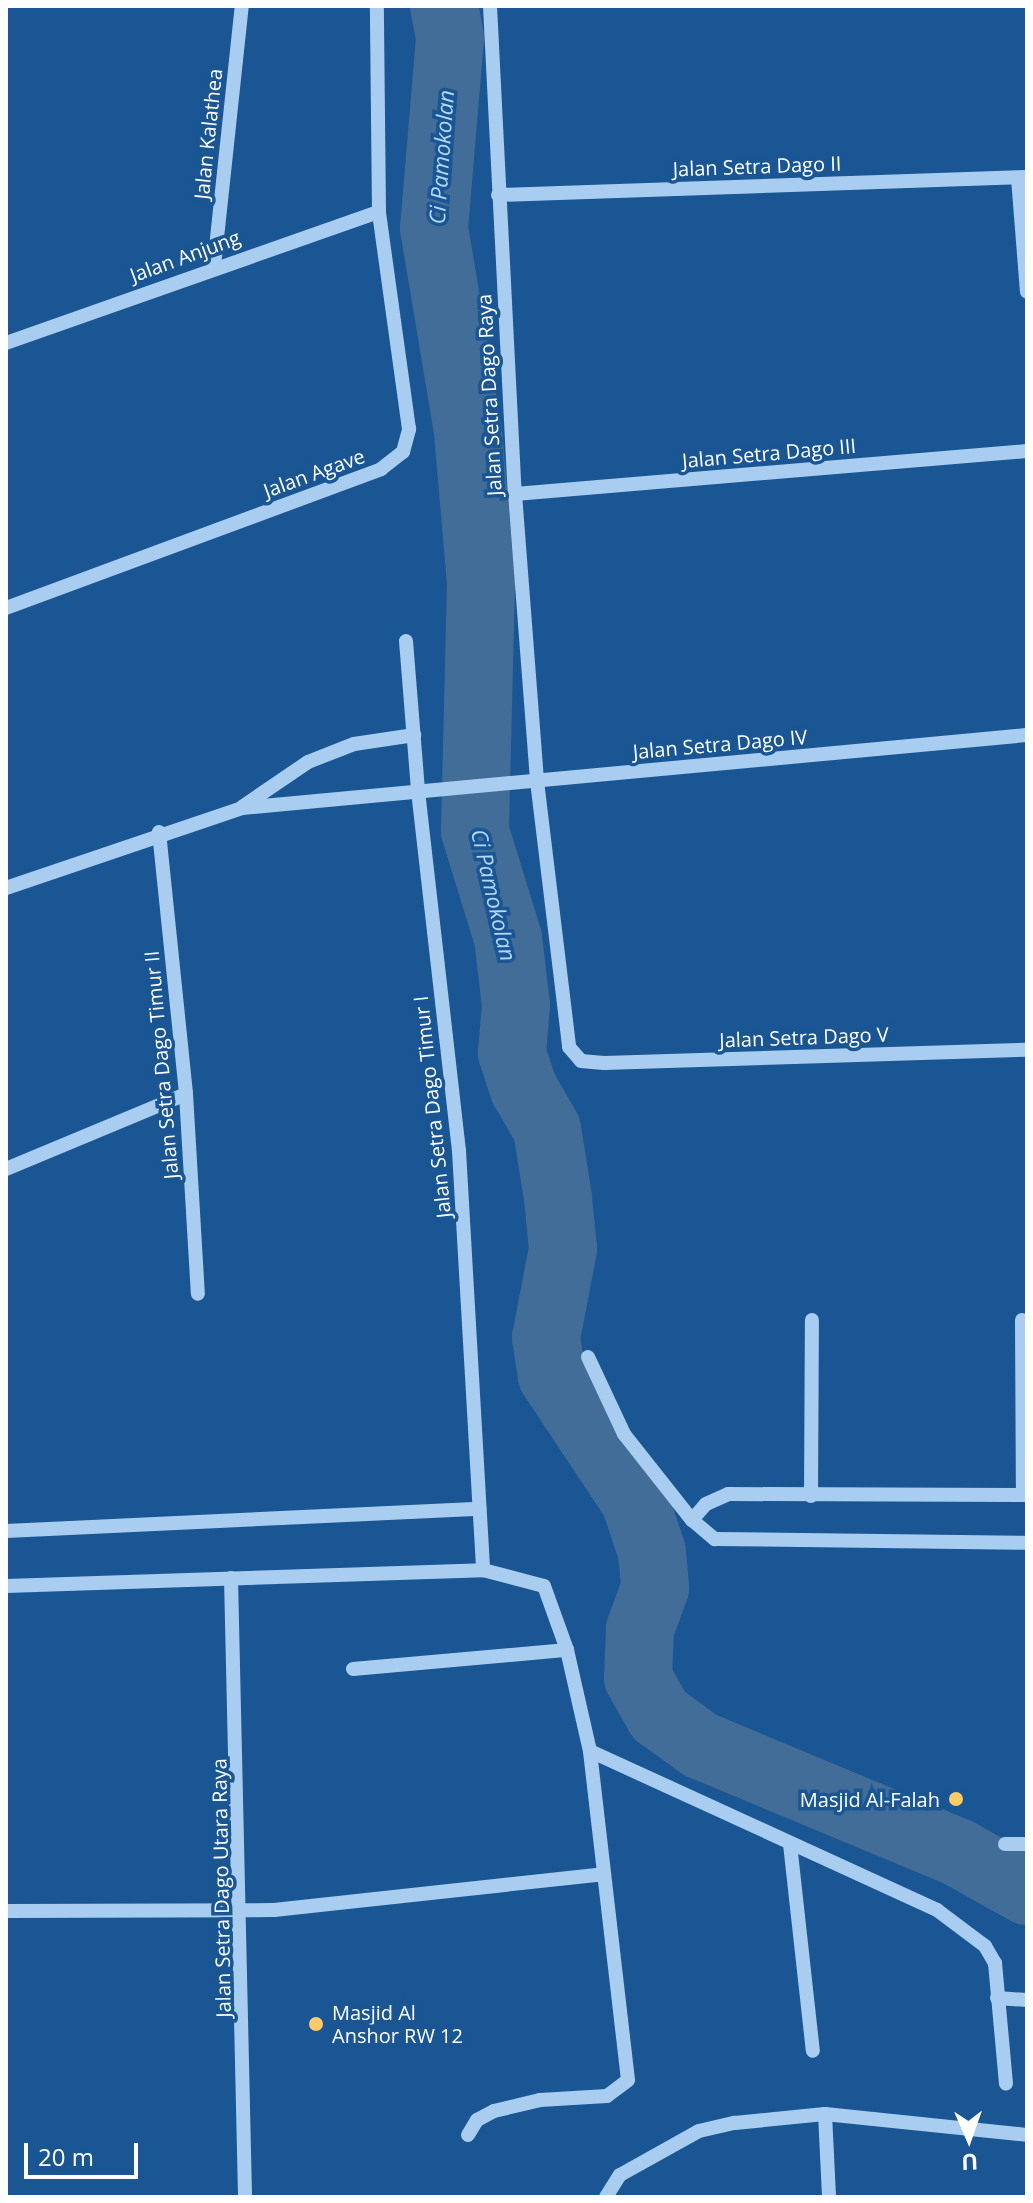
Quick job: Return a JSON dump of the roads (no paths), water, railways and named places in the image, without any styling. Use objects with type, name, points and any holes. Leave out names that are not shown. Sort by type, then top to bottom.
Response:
[{"type":"street","name":"Jalan Kalathea","points":[[214,266],[242,6]]},
{"type":"street","points":[[377,6],[379,212]]},
{"type":"street","name":"Jalan Setra Dago Raya","points":[[490,6],[515,494],[537,781],[569,1047],[581,1061]]},
{"type":"street","points":[[1022,178],[1027,292]]},
{"type":"street","name":"Jalan Setra Dago II","points":[[498,195],[1022,178]]},
{"type":"street","name":"Jalan Anjung","points":[[6,343],[214,266],[379,212]]},
{"type":"street","name":"Jalan Agave","points":[[6,608],[381,469],[403,452],[409,429],[379,212]]},
{"type":"street","name":"Jalan Setra Dago III","points":[[515,494],[1027,451]]},
{"type":"street","name":"Jalan Setra Dago Timur I","points":[[406,641],[418,791],[459,1151],[483,1570]]},
{"type":"street","points":[[6,888],[159,832],[242,808],[308,762],[354,744],[414,735]]},
{"type":"street","name":"Jalan Setra Dago IV","points":[[242,808],[1027,735]]},
{"type":"street","name":"Jalan Setra Dago Timur II","points":[[159,832],[186,1094],[198,1294]]},
{"type":"street","name":"Jalan Setra Dago V","points":[[581,1061],[1027,1050]]},
{"type":"street","points":[[6,1169],[186,1094]]},
{"type":"street","points":[[811,1496],[812,1320]]},
{"type":"street","points":[[692,1520],[706,1504],[728,1494],[1025,1495],[1022,1320]]},
{"type":"street","points":[[588,1357],[624,1434],[692,1520],[715,1539],[738,1542],[1027,1543]]},
{"type":"street","points":[[6,1531],[479,1509]]},
{"type":"street","points":[[6,1586],[483,1570],[548,1589],[567,1650],[590,1751],[628,2080],[607,2096],[540,2100],[494,2111],[477,2120],[468,2135]]},
{"type":"street","name":"Jalan Setra Dago Utara Raya","points":[[231,1578],[242,1911],[245,2197]]},
{"type":"street","points":[[353,1669],[567,1650]]},
{"type":"street","points":[[590,1751],[937,1910],[992,1954],[1006,2083]]},
{"type":"street","points":[[790,1844],[813,2051]]},
{"type":"street","points":[[1005,1844],[1027,1844]]},
{"type":"street","points":[[6,1911],[242,1911],[603,1874]]},
{"type":"street","points":[[997,1998],[1027,2000]]},
{"type":"street","points":[[606,2197],[620,2175],[699,2131],[825,2114],[1027,2135]]},
{"type":"street","points":[[825,2114],[829,2197]]},
{"type":"waterway","name":"Ci Pamokolan","points":[[444,6],[450,38],[434,228],[468,432],[481,583],[475,831],[508,938],[516,1005],[512,1053],[524,1089],[547,1129],[558,1198],[563,1249],[546,1338],[552,1376],[635,1501],[652,1552],[655,1588],[640,1629],[638,1678],[659,1715],[700,1745],[959,1853],[1027,1891]]},
{"type":"place","name":"Masjid Al-Falah","points":[[956,1799]]},
{"type":"place","name":"Masjid Al Anshor RW 12","points":[[316,2024]]}]
